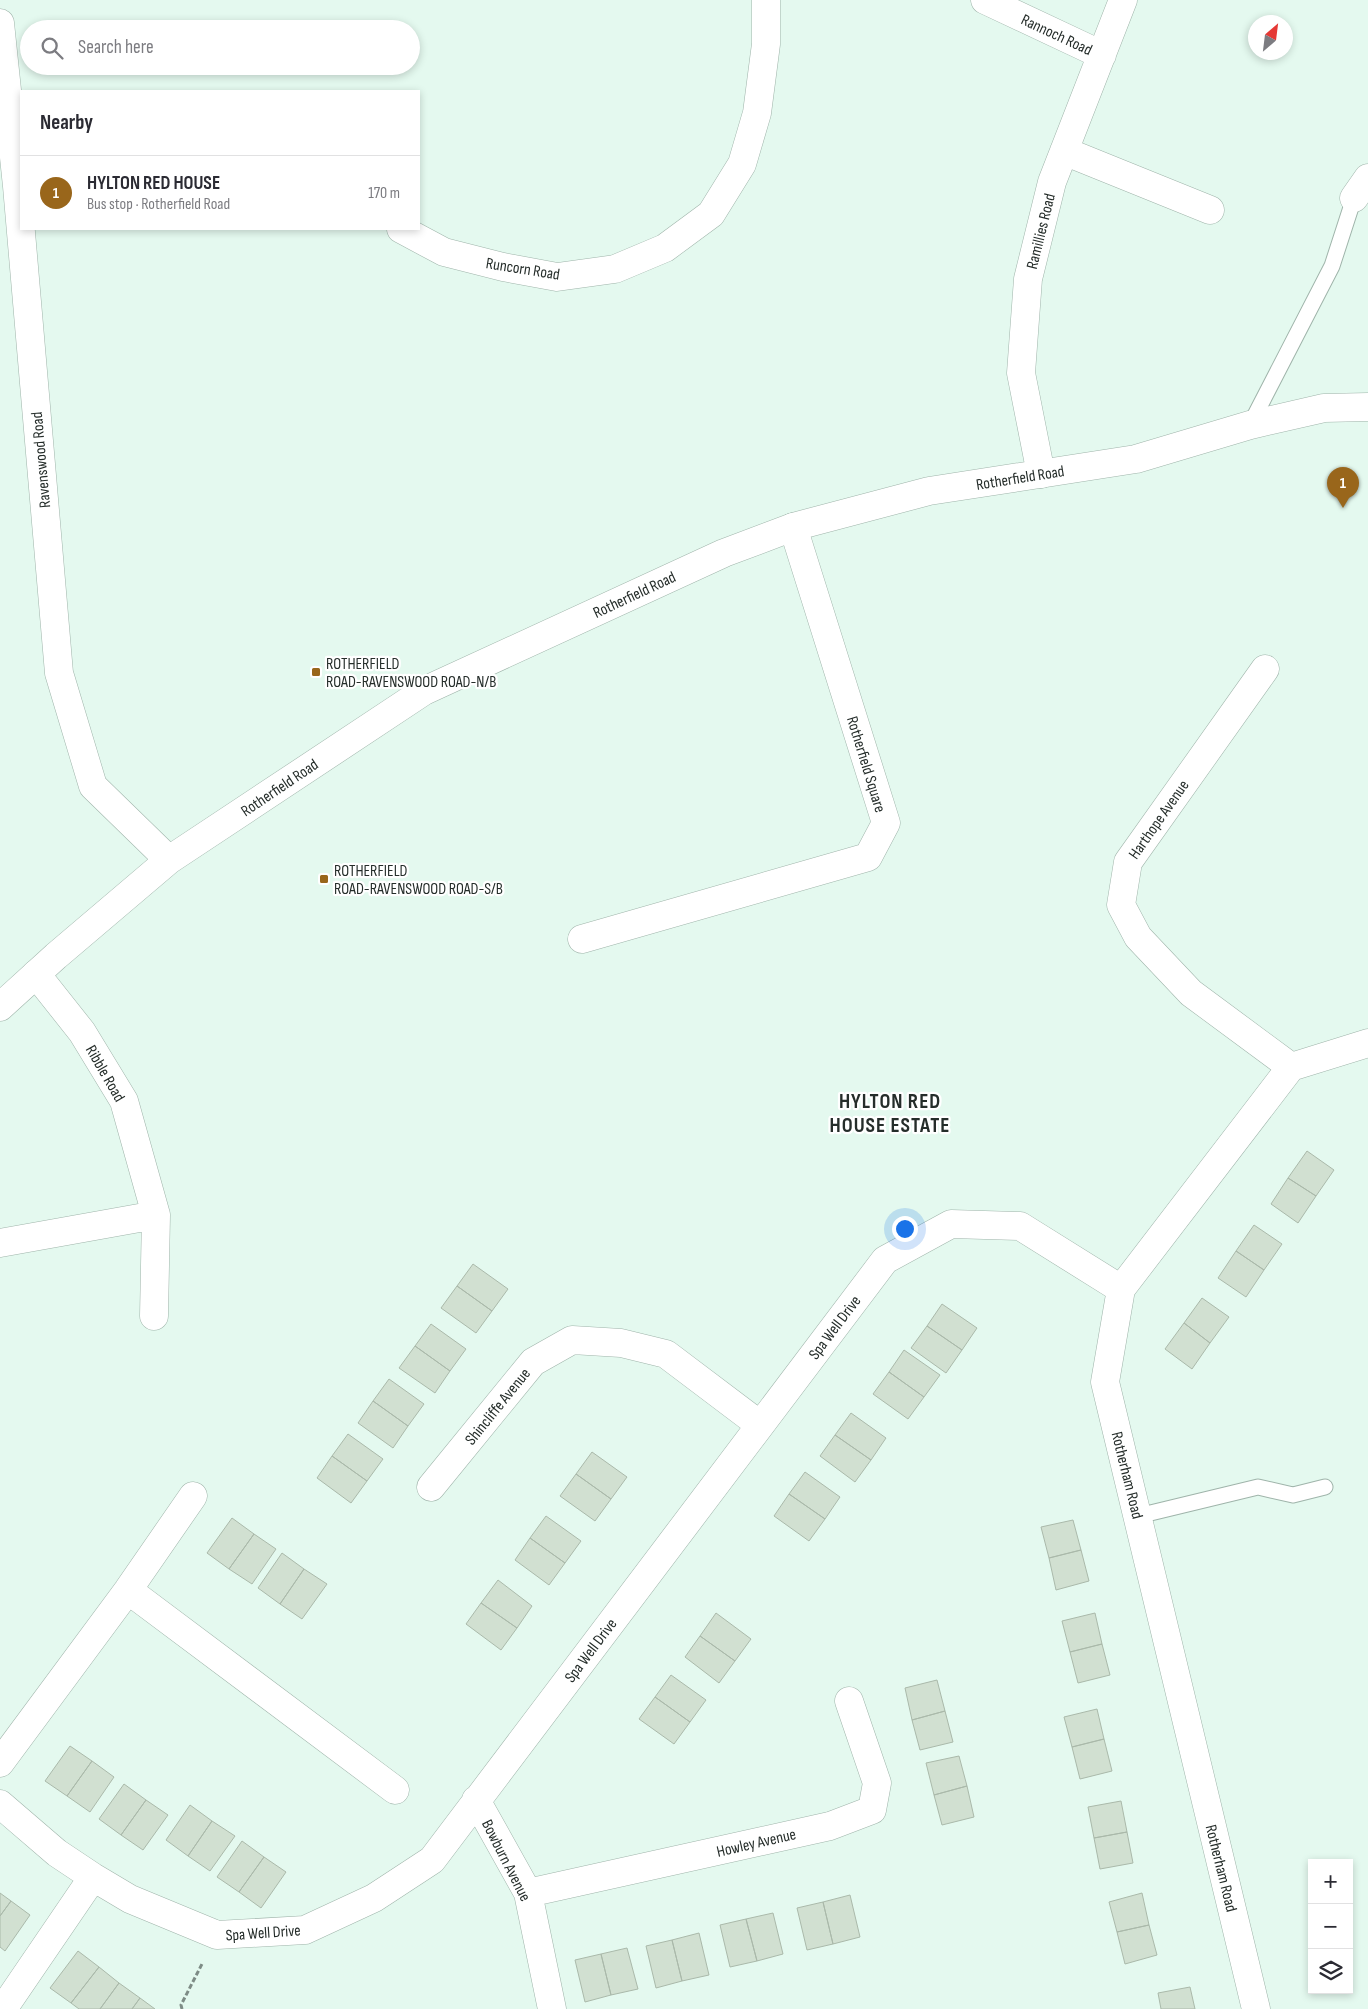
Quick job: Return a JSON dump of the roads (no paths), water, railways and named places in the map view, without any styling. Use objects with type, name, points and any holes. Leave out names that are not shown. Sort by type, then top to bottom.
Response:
[{"type":"street","name":"Runcorn Road","points":[[403,230],[444,252],[503,267],[556,277],[616,269],[665,248],[711,214],[742,164],[757,113],[766,44],[761,0]]},
{"type":"street","name":"Rannoch Road","points":[[985,0],[1102,54]]},
{"type":"street","name":"Ramillies Road","points":[[1041,474],[1021,373],[1028,279],[1052,182],[1123,0]]},
{"type":"street","name":"Ravenswood Road","points":[[0,23],[20,221]]},
{"type":"street","points":[[1064,151],[1210,210]]},
{"type":"street","name":"Ravenswood Road","points":[[21,230],[59,673],[93,786],[169,860]]},
{"type":"street","name":"Rotherfield Road","points":[[0,1007],[169,860],[424,691],[724,553],[793,527],[929,491],[1136,459],[1250,425],[1324,408],[1368,407]]},
{"type":"street","name":"Rotherfield Square","points":[[582,939],[868,857],[886,823],[793,527]]},
{"type":"street","name":"Harthope Avenue","points":[[1265,669],[1128,862],[1120,905],[1138,938],[1191,993],[1291,1067]]},
{"type":"street","name":"Ribble Road","points":[[36,974],[82,1032],[124,1101],[156,1215],[154,1316]]},
{"type":"street","points":[[1291,1067],[1368,1043]]},
{"type":"street","name":"Rotherham Road","points":[[1256,2009],[1105,1382],[1121,1290],[1291,1067]]},
{"type":"street","points":[[0,1243],[156,1215]]},
{"type":"street","name":"Spa Well Drive","points":[[0,1804],[57,1853],[93,1877],[130,1899],[217,1935],[305,1930],[374,1898],[432,1860],[885,1260],[951,1224],[1020,1226],[1121,1290]]},
{"type":"street","name":"Shincliffe Avenue","points":[[431,1487],[533,1362],[572,1340],[621,1342],[666,1354],[760,1425]]},
{"type":"street","points":[[0,1763],[128,1590],[193,1496]]},
{"type":"street","points":[[128,1590],[396,1790]]},
{"type":"street","name":"Howley Avenue","points":[[528,1894],[830,1826],[872,1810],[876,1783],[849,1701]]},
{"type":"street","name":"Bowburn Avenue","points":[[476,1800],[528,1894],[552,2009]]},
{"type":"street","points":[[3,2009],[93,1877]]},
{"type":"lane","points":[[1250,425],[1332,266],[1361,188]]},
{"type":"lane","points":[[1138,1516],[1258,1487],[1293,1495],[1325,1487]]},
{"type":"place","name":"HYLTON RED HOUSE","points":[[1343,508]]},
{"type":"place","name":"ROTHERFIELD ROAD-RAVENSWOOD ROAD-N/B","points":[[316,672]]},
{"type":"place","name":"ROTHERFIELD ROAD-RAVENSWOOD ROAD-S/B","points":[[324,879]]},
{"type":"district","name":"HYLTON RED HOUSE ESTATE","points":[[890,1113]]}]
